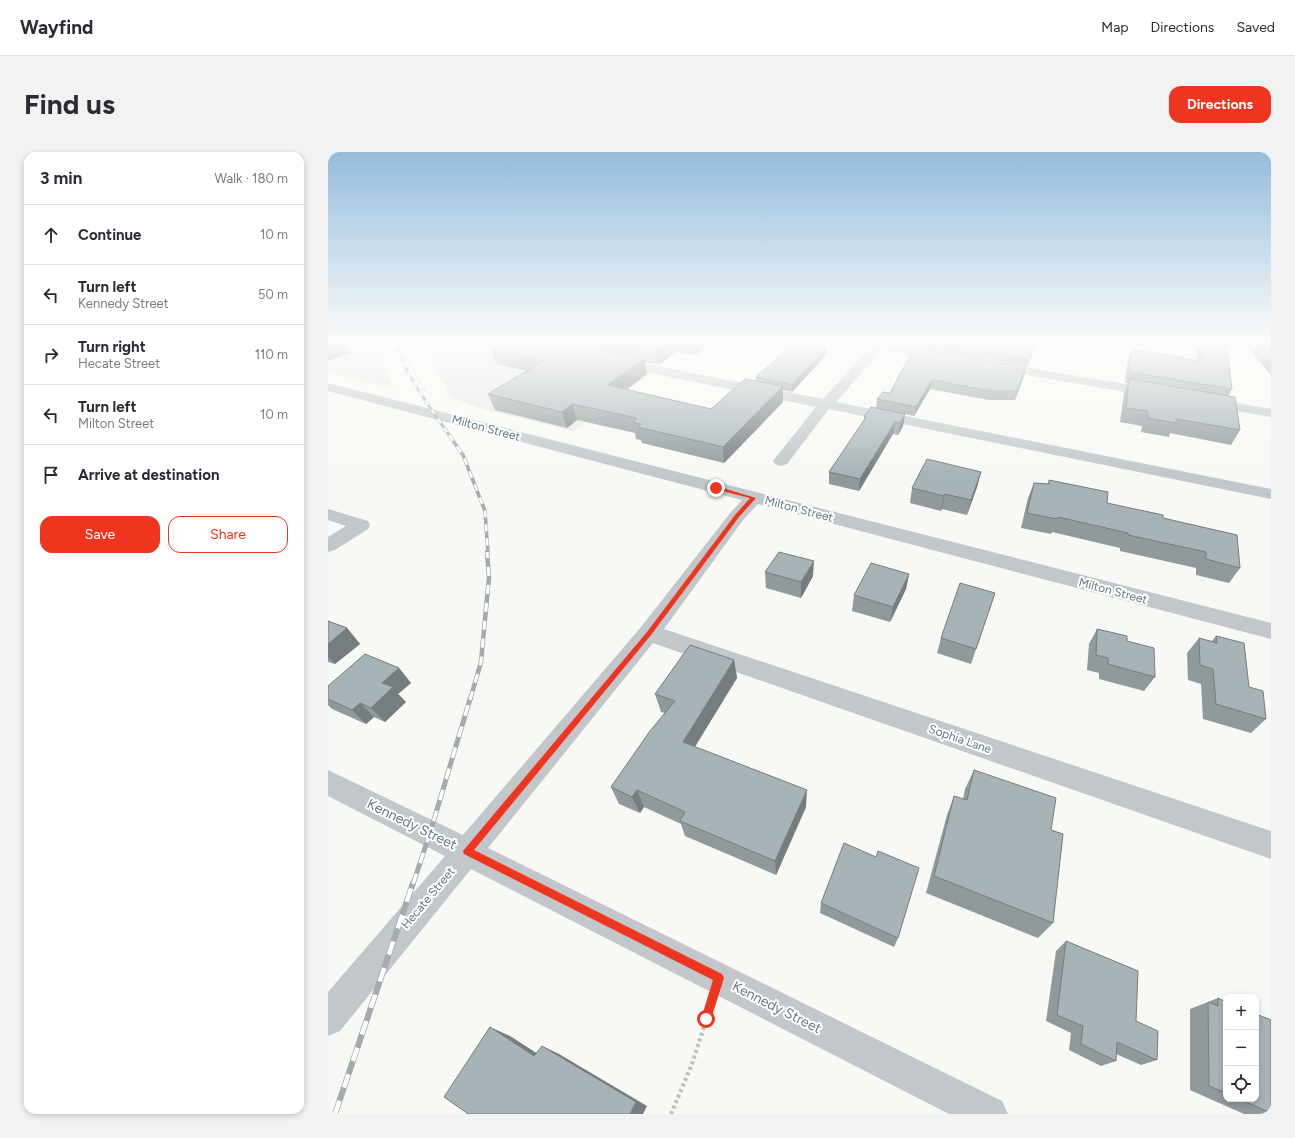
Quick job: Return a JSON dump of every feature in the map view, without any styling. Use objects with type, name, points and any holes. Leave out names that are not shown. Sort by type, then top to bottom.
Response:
[{"type":"street","name":"Milton Street","points":[[328,387],[1271,632]]},
{"type":"street","points":[[741,387],[1271,494]]},
{"type":"street","points":[[781,461],[826,404],[842,387]]},
{"type":"street","points":[[1117,387],[1169,396]]},
{"type":"street","points":[[1193,400],[1271,413]]},
{"type":"street","name":"Hecate Street","points":[[328,1019],[649,633],[740,512],[754,498]]},
{"type":"street","points":[[328,514],[361,524],[328,546]]},
{"type":"street","name":"Sophia Lane","points":[[649,633],[1271,845]]},
{"type":"street","name":"Kennedy Street","points":[[328,782],[989,1114]]},
{"type":"path","points":[[423,387],[442,416]]},
{"type":"path","points":[[671,1114],[692,1064],[719,978]]},
{"type":"shaded area","points":[[445,387],[632,387],[573,431],[483,409],[450,397]]},
{"type":"building","points":[[500,387],[615,387],[711,409],[736,387],[782,387],[723,447],[638,427],[641,424],[633,422],[637,418],[572,404],[562,412],[488,394]]},
{"type":"building","points":[[893,387],[928,387],[916,407],[877,399],[883,392],[890,393]]},
{"type":"building","points":[[969,387],[1019,387],[1017,391],[991,391]]},
{"type":"building","points":[[1128,387],[1175,387],[1235,397],[1240,430],[1176,419],[1176,423],[1148,418],[1148,411],[1126,408]]},
{"type":"building","points":[[1219,387],[1232,387],[1232,389]]},
{"type":"building","points":[[871,407],[905,414],[900,423],[895,422],[860,479],[829,472],[866,417],[864,417]]},
{"type":"building","points":[[927,459],[981,472],[971,500],[945,494],[944,496],[912,488]]},
{"type":"building","points":[[1049,480],[1108,492],[1107,503],[1163,515],[1163,518],[1237,535],[1240,568],[1206,559],[1206,552],[1128,535],[1128,533],[1058,517],[1057,519],[1027,513],[1034,483],[1049,484]]},
{"type":"building","points":[[779,552],[814,561],[801,582],[765,572]]},
{"type":"building","points":[[871,563],[909,574],[893,607],[854,595]]},
{"type":"building","points":[[960,583],[995,593],[976,649],[941,638]]},
{"type":"building","points":[[328,621],[347,628],[328,644]]},
{"type":"building","points":[[1097,629],[1127,636],[1127,641],[1154,648],[1155,677],[1108,664],[1108,658],[1096,655]]},
{"type":"building","points":[[1216,636],[1244,643],[1249,687],[1263,691],[1266,719],[1216,704],[1213,669],[1200,665],[1199,638],[1217,643]]},
{"type":"building","points":[[690,645],[734,660],[683,742],[807,790],[775,861],[680,821],[685,812],[637,790],[632,797],[611,787],[650,731],[675,701],[655,694]]},
{"type":"building","points":[[365,654],[399,668],[382,683],[393,687],[371,708],[360,703],[352,710],[328,699],[328,686]]},
{"type":"building","points":[[974,770],[1056,798],[1051,830],[1063,834],[1053,923],[934,876],[954,796],[967,800]]},
{"type":"building","points":[[844,843],[876,857],[878,851],[919,868],[898,938],[821,903]]},
{"type":"building","points":[[1066,941],[1138,971],[1136,1021],[1158,1031],[1157,1060],[1117,1042],[1116,1061],[1081,1044],[1083,1026],[1057,1015]]},
{"type":"building","points":[[1218,998],[1223,1000],[1223,1092],[1209,1086],[1208,1002],[1218,1006]]},
{"type":"building","points":[[1259,1015],[1271,1020],[1271,1113],[1246,1102],[1259,1102]]},
{"type":"building","points":[[490,1027],[534,1056],[542,1046],[636,1102],[630,1114],[467,1114],[444,1097]]},
{"type":"railway","points":[[417,387],[450,436]]},
{"type":"railway","points":[[449,435],[463,455],[485,511],[488,553]]},
{"type":"railway","points":[[470,700],[481,662],[489,577],[487,552]]},
{"type":"railway","points":[[413,884],[430,833],[470,699]]},
{"type":"railway","points":[[335,1114],[413,883]]},
{"type":"route","points":[[706,1019],[719,978],[467,851],[649,633],[743,508],[754,498],[716,488]]}]
